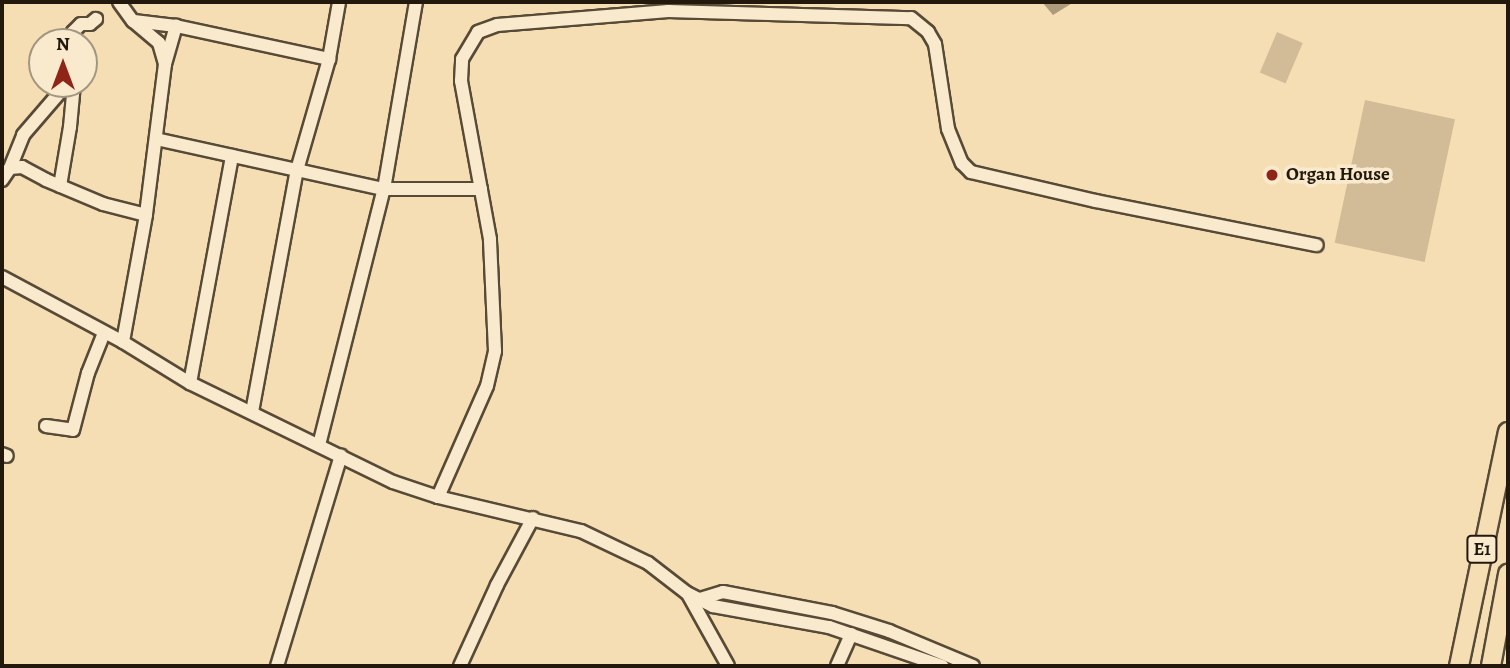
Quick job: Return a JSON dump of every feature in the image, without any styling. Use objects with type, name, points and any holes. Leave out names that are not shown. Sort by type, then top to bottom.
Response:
[{"type":"highway","name":"E1","points":[[1460,666],[1508,432]]},
{"type":"highway","name":"E1","points":[[1492,666],[1503,625],[1508,574]]},
{"type":"street","points":[[119,2],[133,20],[159,43],[165,64]]},
{"type":"street","points":[[252,412],[297,170],[329,59],[339,2]]},
{"type":"street","points":[[319,445],[384,189],[416,2]]},
{"type":"street","points":[[438,497],[487,386],[495,351],[490,239],[460,81],[462,59],[478,32],[497,25],[668,11],[911,18],[928,32],[935,44],[948,128],[962,163],[971,172],[1096,201],[1318,245]]},
{"type":"street","points":[[76,28],[96,19]]},
{"type":"street","points":[[133,20],[176,26],[329,59]]},
{"type":"street","points":[[123,342],[146,215],[165,64],[176,26]]},
{"type":"street","points":[[2,180],[10,168],[23,135],[55,98]]},
{"type":"street","points":[[60,186],[73,98]]},
{"type":"street","points":[[156,139],[384,189],[481,189]]},
{"type":"street","points":[[190,383],[232,156]]},
{"type":"street","points":[[10,168],[22,167],[103,204],[146,215]]},
{"type":"street","points":[[2,277],[123,342],[190,383],[393,482],[438,497],[581,531],[648,563],[687,593],[721,609],[779,617],[851,634],[942,666]]},
{"type":"street","points":[[46,426],[73,430],[88,373],[104,333]]},
{"type":"street","points":[[277,666],[341,456]]},
{"type":"street","points":[[460,666],[497,585],[534,518]]},
{"type":"street","points":[[700,599],[723,592],[832,613],[911,639],[973,666]]},
{"type":"street","points":[[687,593],[728,666]]},
{"type":"street","points":[[837,666],[851,634]]},
{"type":"shaded area","points":[[1042,2],[1074,2],[1053,15]]},
{"type":"shaded area","points":[[1277,32],[1303,43],[1286,83],[1260,73]]},
{"type":"shaded area","points":[[1365,100],[1455,119],[1425,262],[1335,243]]},
{"type":"place","name":"Organ House","points":[[1272,175]]}]
